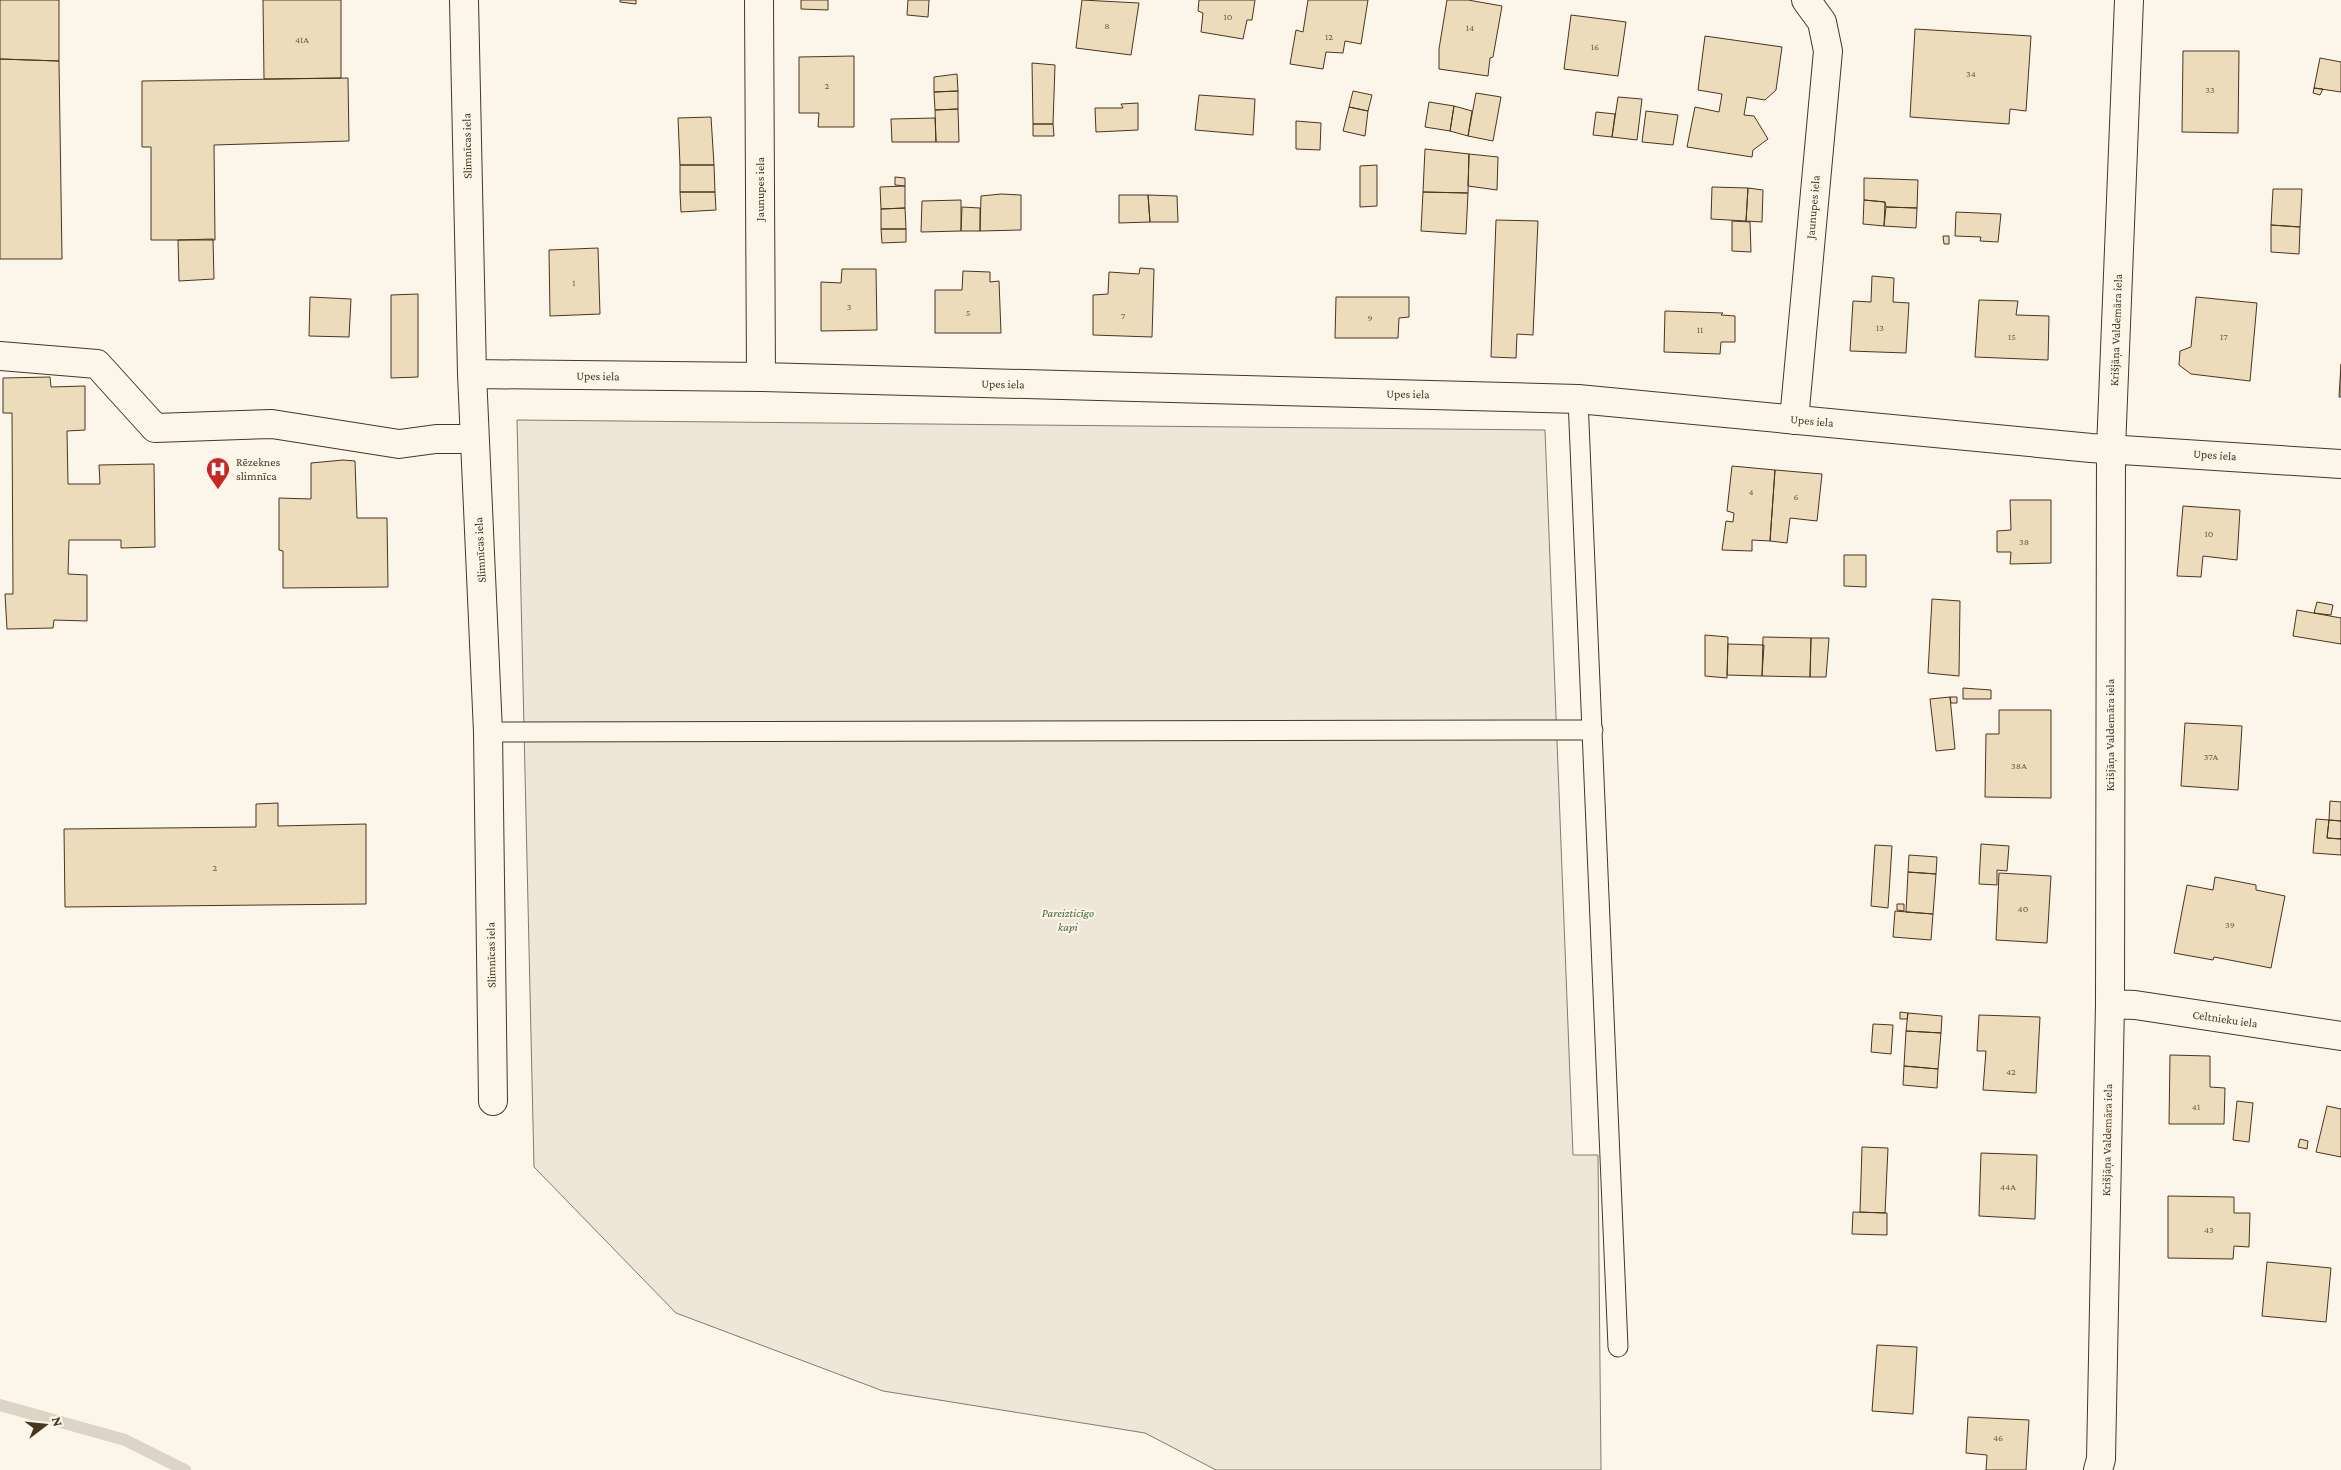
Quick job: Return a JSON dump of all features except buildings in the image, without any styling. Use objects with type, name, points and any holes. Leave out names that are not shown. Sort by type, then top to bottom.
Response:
[{"type":"street","name":"Slimnīcas iela","points":[[464,0],[474,439],[488,732],[494,1101]]},
{"type":"street","name":"Jaunupes iela","points":[[759,0],[761,377]]},
{"type":"street","name":"Jaunupes iela","points":[[1794,420],[1828,51],[1822,22],[1806,0]]},
{"type":"street","name":"Krišjāņa Valdemāra iela","points":[[2098,1470],[2101,1459],[2110,1004],[2111,449],[2130,0]]},
{"type":"street","points":[[0,356],[97,364],[155,428],[272,424],[399,444],[436,440],[474,439]]},
{"type":"street","name":"Upes iela","points":[[472,374],[761,377],[1578,398],[2111,449],[2341,464]]},
{"type":"street","name":"Celtnieku iela","points":[[2110,1004],[2135,1005],[2341,1036]]},
{"type":"lane","points":[[1578,398],[1618,1347]]},
{"type":"lane","points":[[488,732],[1593,730]]},
{"type":"green space","name":"Pareizticīgo kapi","points":[[517,420],[1545,430],[1573,1155],[1598,1155],[1601,1470],[1216,1470],[1145,1433],[883,1391],[676,1313],[534,1167]]},
{"type":"waterway","points":[[0,1405],[125,1440],[185,1470]]},
{"type":"place","name":"Rēzeknes slimnīca","points":[[218,490]]}]
